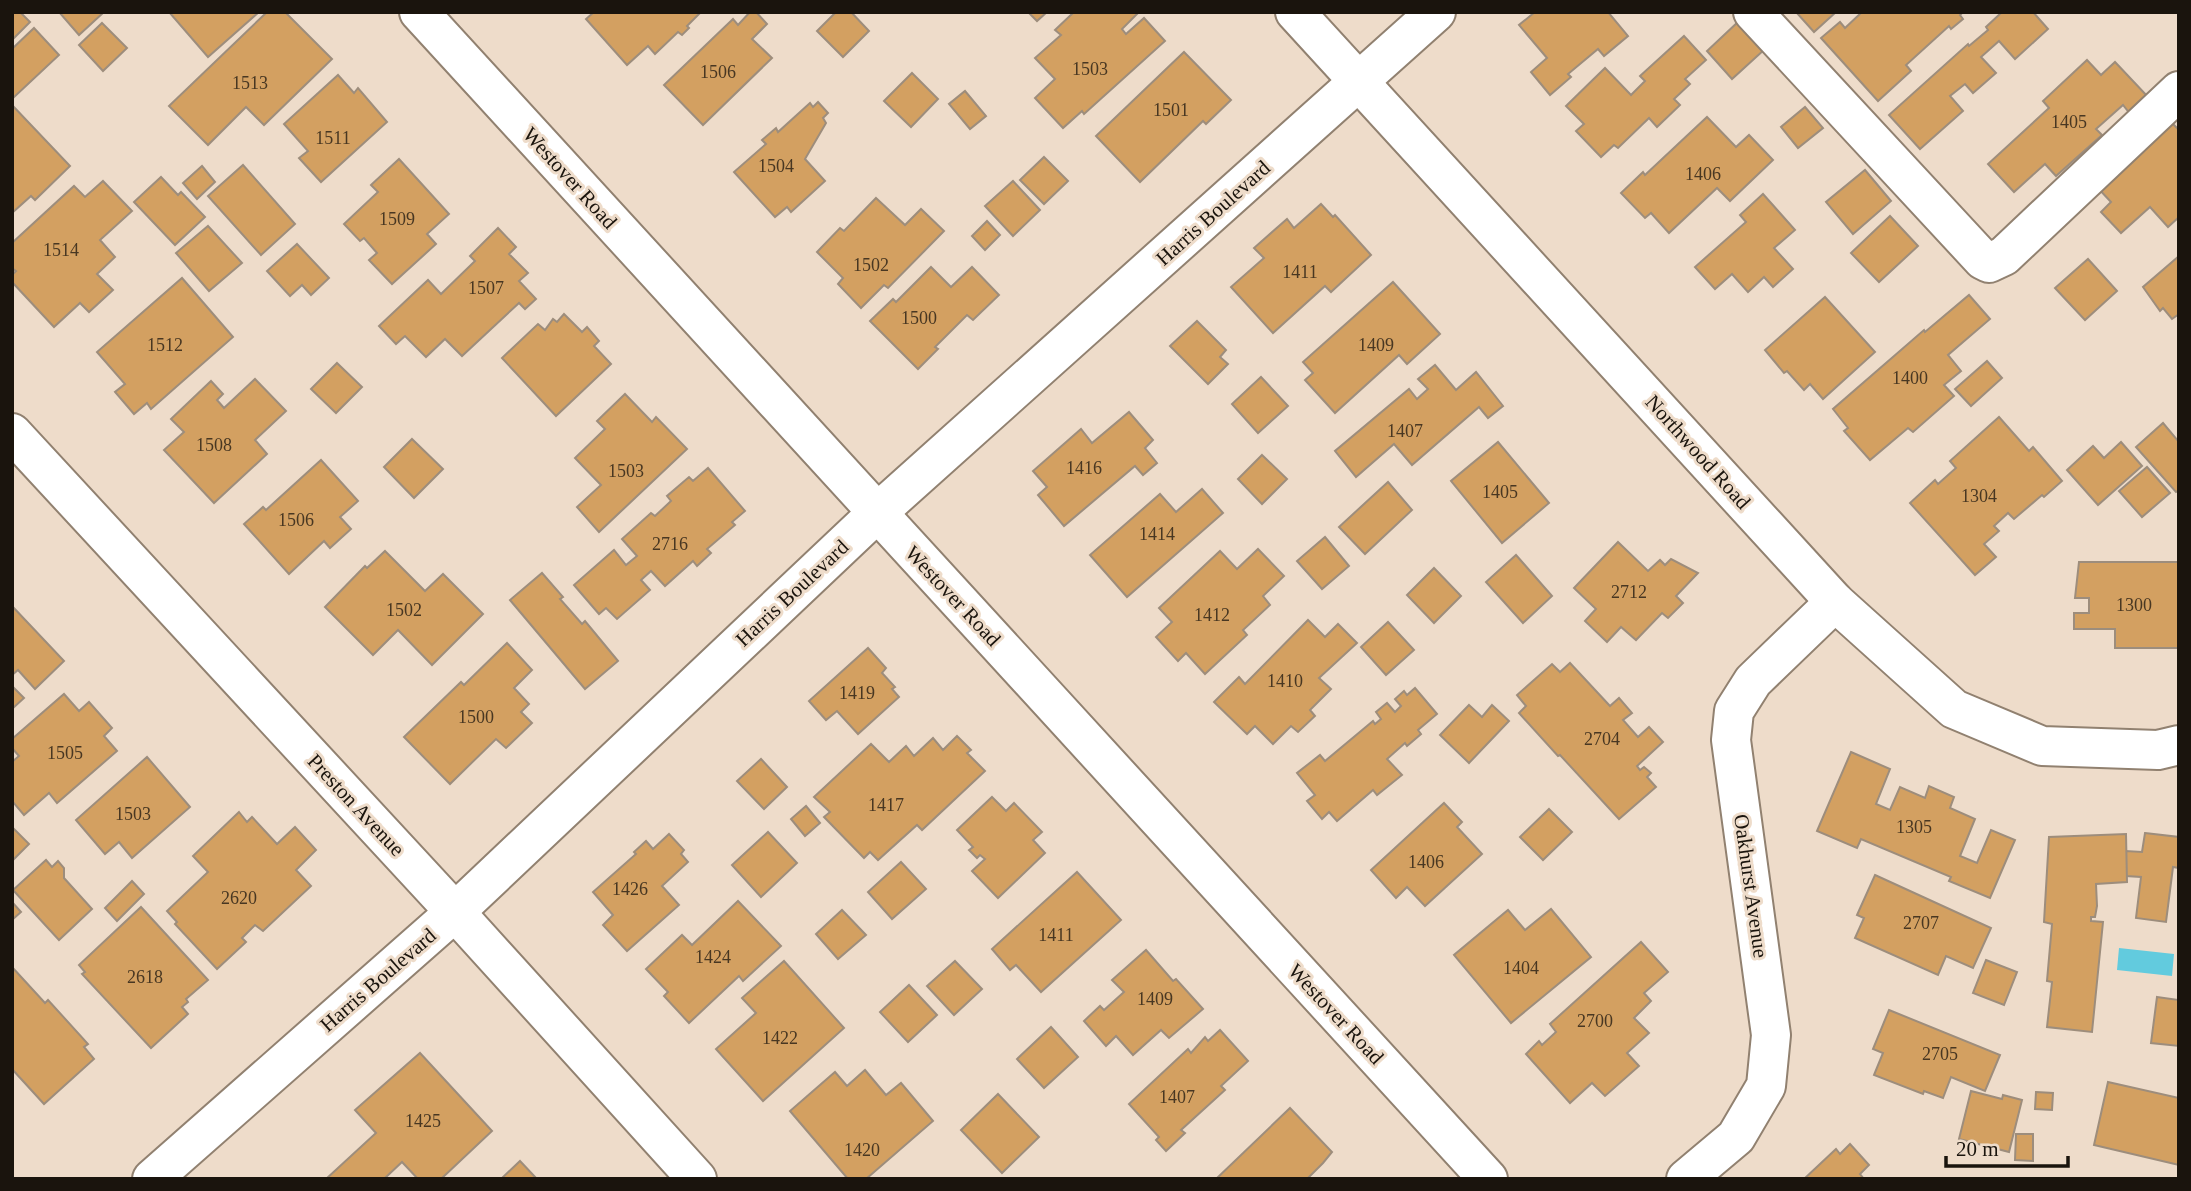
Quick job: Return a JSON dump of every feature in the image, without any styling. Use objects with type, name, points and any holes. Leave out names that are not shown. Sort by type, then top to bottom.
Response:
[{"type":"street","name":"Westover Road","points":[[419,12],[1488,1179]]},
{"type":"street","name":"Northwood Road","points":[[1294,12],[1835,602],[1954,709],[2042,746],[2158,750],[2179,746]]},
{"type":"street","name":"Harris Boulevard","points":[[152,1179],[455,912],[877,513],[1436,12]]},
{"type":"street","points":[[1753,12],[1989,263],[2004,256],[2179,91]]},
{"type":"street","name":"Preston Avenue","points":[[12,433],[455,912],[697,1179]]},
{"type":"street","name":"Oakhurst Avenue","points":[[1686,1179],[1736,1137],[1766,1086],[1768,1073],[1771,1035],[1731,740],[1734,711],[1753,681],[1835,602]]},
{"type":"water","points":[[2119,948],[2174,954],[2172,976],[2117,970]]},
{"type":"building","points":[[12,12],[20,12],[30,22],[12,40]]},
{"type":"building","points":[[59,12],[104,12],[79,35]]},
{"type":"building","points":[[169,12],[259,12],[208,57]]},
{"type":"building","points":[[267,12],[285,12],[332,59],[264,125],[246,107],[208,145],[169,106]]},
{"type":"building","points":[[594,12],[701,12],[682,35],[678,32],[655,54],[648,46],[627,65],[586,19]]},
{"type":"building","points":[[750,12],[756,12],[767,24],[752,39],[772,58],[703,125],[664,85],[733,19],[738,25]]},
{"type":"building","points":[[836,12],[851,12],[869,31],[843,57],[817,31]]},
{"type":"building","points":[[1028,12],[1047,12],[1037,21]]},
{"type":"building","points":[[1074,12],[1139,12],[1122,29],[1126,34],[1144,18],[1165,41],[1084,114],[1082,111],[1063,128],[1035,98],[1055,79],[1035,58],[1061,35],[1055,30]]},
{"type":"building","points":[[1535,12],[1608,12],[1628,36],[1604,56],[1598,49],[1568,74],[1571,77],[1550,95],[1531,72],[1547,58],[1519,25]]},
{"type":"building","points":[[1796,12],[1836,12],[1814,32]]},
{"type":"building","points":[[1862,12],[1963,12],[1960,15],[1963,19],[1951,29],[1949,26],[1906,65],[1911,71],[1878,101],[1821,38],[1840,22],[1845,28]]},
{"type":"building","points":[[2002,12],[2033,12],[2048,29],[2015,59],[1999,41],[1981,57],[1996,73],[1973,93],[1965,84],[1950,96],[1963,111],[1920,149],[1889,115],[1968,44],[1969,46],[1988,30],[1986,27]]},
{"type":"building","points":[[1739,21],[1765,49],[1732,79],[1707,51]]},
{"type":"building","points":[[102,23],[127,48],[103,71],[79,45]]},
{"type":"building","points":[[34,28],[59,55],[12,99],[12,49]]},
{"type":"building","points":[[1684,36],[1706,60],[1685,79],[1690,84],[1674,99],[1680,105],[1657,127],[1649,118],[1618,148],[1614,145],[1601,157],[1576,131],[1584,124],[1566,106],[1605,68],[1631,95],[1645,81],[1640,76]]},
{"type":"building","points":[[1184,52],[1231,100],[1206,124],[1203,121],[1140,182],[1096,136]]},
{"type":"building","points":[[2087,60],[2101,75],[2115,62],[2149,98],[2131,115],[2123,105],[2096,129],[2102,135],[2056,176],[2045,164],[2014,192],[1988,164],[2049,108],[2043,101]]},
{"type":"building","points":[[912,73],[938,99],[911,127],[884,101]]},
{"type":"building","points":[[338,75],[354,93],[358,88],[387,122],[321,182],[299,158],[308,151],[284,124]]},
{"type":"building","points":[[965,91],[986,116],[970,129],[949,104]]},
{"type":"building","points":[[818,102],[828,113],[823,118],[826,123],[805,159],[825,181],[791,212],[787,207],[775,217],[734,172],[766,144],[762,140],[776,128],[778,132],[810,103],[813,107]]},
{"type":"building","points":[[12,105],[70,166],[35,200],[31,196],[12,213]]},
{"type":"building","points":[[1805,107],[1823,128],[1798,148],[1781,127]]},
{"type":"building","points":[[1707,117],[1736,147],[1749,135],[1773,160],[1730,201],[1717,188],[1669,233],[1651,213],[1645,218],[1621,193],[1643,172],[1645,175]]},
{"type":"building","points":[[2170,121],[2179,130],[2179,217],[2168,227],[2150,207],[2121,233],[2101,212],[2111,202],[2097,187]]},
{"type":"building","points":[[1044,157],[1068,181],[1044,204],[1020,180]]},
{"type":"building","points":[[399,159],[449,214],[427,234],[436,244],[392,284],[369,260],[377,253],[364,238],[360,241],[344,224],[378,192],[371,185]]},
{"type":"building","points":[[243,165],[295,224],[261,255],[208,196]]},
{"type":"building","points":[[202,166],[215,182],[197,199],[183,183]]},
{"type":"building","points":[[1865,170],[1891,201],[1853,234],[1826,202]]},
{"type":"building","points":[[161,177],[178,195],[181,192],[205,217],[175,245],[134,202]]},
{"type":"building","points":[[103,181],[132,211],[100,240],[115,257],[97,274],[113,290],[89,312],[80,303],[54,327],[12,282],[12,275],[16,271],[12,268],[12,243],[74,186],[85,197]]},
{"type":"building","points":[[1013,181],[1040,210],[1013,236],[985,206]]},
{"type":"building","points":[[1763,194],[1795,230],[1774,248],[1793,269],[1773,287],[1764,277],[1748,292],[1732,274],[1715,289],[1695,267],[1746,222],[1740,215]]},
{"type":"building","points":[[876,198],[905,225],[921,209],[944,231],[888,288],[884,285],[861,308],[838,284],[843,278],[817,252],[840,228],[844,231]]},
{"type":"building","points":[[1321,204],[1333,217],[1335,215],[1371,255],[1331,292],[1325,286],[1273,333],[1231,287],[1264,258],[1254,248],[1287,219],[1294,228]]},
{"type":"building","points":[[1890,216],[1918,246],[1879,282],[1851,253]]},
{"type":"building","points":[[987,221],[1000,235],[985,250],[972,236]]},
{"type":"building","points":[[208,226],[242,263],[209,291],[176,253]]},
{"type":"building","points":[[498,228],[516,247],[509,254],[528,273],[519,281],[536,299],[525,309],[519,303],[462,356],[445,339],[426,357],[405,336],[396,344],[379,326],[428,280],[441,294],[475,261],[470,256]]},
{"type":"building","points":[[297,244],[329,278],[311,295],[302,285],[290,296],[267,271]]},
{"type":"building","points":[[2179,256],[2179,314],[2172,319],[2163,308],[2160,311],[2143,287]]},
{"type":"building","points":[[2088,259],[2117,291],[2085,320],[2055,288]]},
{"type":"building","points":[[931,267],[951,287],[972,267],[999,295],[973,320],[967,315],[935,347],[938,349],[918,369],[870,321],[893,299],[896,302]]},
{"type":"building","points":[[182,278],[233,337],[151,409],[147,403],[134,414],[115,392],[125,384],[97,352]]},
{"type":"building","points":[[1393,282],[1440,334],[1407,364],[1399,355],[1335,413],[1305,380],[1313,373],[1303,362]]},
{"type":"building","points":[[1969,295],[1990,319],[1948,355],[1961,371],[1944,385],[1954,396],[1913,432],[1908,428],[1870,460],[1844,431],[1848,428],[1833,409]]},
{"type":"building","points":[[1825,297],[1875,352],[1823,399],[1810,384],[1804,390],[1787,371],[1784,373],[1765,350]]},
{"type":"building","points":[[564,314],[582,332],[587,327],[599,341],[594,346],[611,364],[556,416],[502,358],[538,324],[545,330],[553,319],[557,322]]},
{"type":"building","points":[[1197,321],[1226,350],[1220,357],[1228,364],[1208,384],[1170,346]]},
{"type":"building","points":[[1987,361],[2002,378],[1971,406],[1955,389]]},
{"type":"building","points":[[337,363],[362,387],[336,413],[311,389]]},
{"type":"building","points":[[1435,365],[1456,390],[1476,372],[1503,406],[1488,418],[1479,407],[1412,465],[1394,444],[1356,477],[1335,451],[1409,389],[1417,399],[1428,389],[1418,379]]},
{"type":"building","points":[[1261,377],[1288,406],[1258,433],[1232,404]]},
{"type":"building","points":[[255,379],[286,411],[255,440],[267,454],[214,503],[164,450],[184,432],[171,419],[211,381],[223,394],[217,400],[224,408]]},
{"type":"building","points":[[625,394],[652,422],[656,417],[687,449],[599,532],[577,507],[601,485],[575,458],[605,429],[597,421]]},
{"type":"building","points":[[1129,412],[1153,440],[1145,448],[1157,463],[1143,475],[1135,466],[1064,526],[1038,495],[1047,487],[1033,471],[1081,429],[1092,443]]},
{"type":"building","points":[[1999,417],[2029,451],[2033,447],[2062,481],[2014,519],[2008,513],[1994,526],[1999,531],[1984,544],[1996,557],[1975,575],[1910,503],[1935,480],[1938,484],[1956,468],[1950,461]]},
{"type":"building","points":[[2163,423],[2179,442],[2179,490],[2176,492],[2136,447]]},
{"type":"building","points":[[412,439],[443,469],[414,498],[384,467]]},
{"type":"building","points":[[1498,442],[1549,503],[1502,543],[1451,481]]},
{"type":"building","points":[[2121,442],[2142,466],[2098,505],[2067,470],[2093,446],[2104,458]]},
{"type":"building","points":[[1262,455],[1287,479],[1262,504],[1238,479]]},
{"type":"building","points":[[321,460],[358,501],[340,517],[351,529],[330,548],[324,541],[289,574],[244,524],[263,507],[266,510]]},
{"type":"building","points":[[2147,467],[2170,493],[2142,517],[2119,491]]},
{"type":"building","points":[[708,468],[745,511],[732,522],[735,525],[707,549],[711,553],[697,566],[693,561],[665,586],[651,571],[641,580],[650,590],[617,619],[606,608],[599,614],[574,585],[614,550],[626,565],[637,556],[622,539],[651,513],[655,516],[671,501],[667,496],[689,477],[693,481]]},
{"type":"building","points":[[1388,482],[1412,510],[1365,554],[1339,527]]},
{"type":"building","points":[[1202,489],[1223,513],[1127,597],[1090,555],[1160,494],[1176,512]]},
{"type":"building","points":[[1325,537],[1349,566],[1322,589],[1297,561]]},
{"type":"building","points":[[1618,542],[1648,571],[1660,560],[1665,565],[1671,559],[1698,573],[1676,596],[1683,603],[1668,618],[1662,613],[1636,640],[1621,627],[1607,642],[1585,621],[1596,609],[1574,588]]},
{"type":"building","points":[[1258,549],[1284,576],[1263,596],[1270,605],[1243,630],[1247,635],[1205,674],[1186,653],[1178,661],[1156,637],[1172,622],[1159,608],[1220,551],[1237,569]]},
{"type":"building","points":[[385,551],[425,591],[443,574],[483,614],[432,665],[398,630],[373,655],[325,607],[365,566],[367,568]]},
{"type":"building","points":[[1516,555],[1552,596],[1523,623],[1486,582]]},
{"type":"building","points":[[2079,562],[2179,562],[2179,648],[2115,648],[2115,629],[2074,629],[2074,613],[2089,613],[2089,598],[2075,598]]},
{"type":"building","points":[[1434,568],[1461,596],[1434,623],[1407,595]]},
{"type":"building","points":[[542,573],[563,597],[560,599],[582,624],[585,621],[618,661],[585,689],[510,600]]},
{"type":"building","points":[[12,606],[64,661],[35,689],[18,670],[12,675]]},
{"type":"building","points":[[1308,620],[1325,637],[1338,624],[1357,643],[1319,678],[1331,689],[1310,710],[1315,716],[1298,732],[1291,726],[1273,744],[1255,726],[1247,734],[1214,702],[1239,677],[1245,684]]},
{"type":"building","points":[[1388,622],[1414,650],[1386,675],[1361,647]]},
{"type":"building","points":[[507,643],[532,670],[514,688],[529,704],[521,712],[532,723],[506,748],[496,739],[450,784],[404,737],[461,682],[464,685]]},
{"type":"building","points":[[868,648],[886,668],[882,673],[895,687],[892,689],[899,697],[858,734],[837,711],[826,720],[809,701]]},
{"type":"building","points":[[1570,663],[1610,706],[1619,698],[1632,713],[1623,720],[1638,737],[1649,727],[1663,742],[1637,766],[1640,770],[1644,767],[1651,773],[1647,777],[1656,787],[1619,819],[1519,713],[1526,706],[1517,695],[1552,664],[1560,672]]},
{"type":"building","points":[[12,686],[24,698],[12,709]]},
{"type":"building","points":[[1415,688],[1437,714],[1418,730],[1421,734],[1407,746],[1405,743],[1387,759],[1402,775],[1377,795],[1373,790],[1337,821],[1329,812],[1322,819],[1307,801],[1315,795],[1297,773],[1320,755],[1325,761],[1373,721],[1375,724],[1381,719],[1376,712],[1387,703],[1395,712],[1401,706],[1395,699],[1404,691],[1407,695]]},
{"type":"building","points":[[64,694],[79,711],[89,702],[112,728],[104,736],[117,751],[57,803],[49,793],[24,815],[12,801],[12,762],[19,756],[12,748],[12,739]]},
{"type":"building","points":[[1469,705],[1482,717],[1492,705],[1509,721],[1469,763],[1440,735]]},
{"type":"building","points":[[957,736],[971,750],[967,753],[985,771],[922,830],[917,825],[878,860],[870,852],[864,858],[824,817],[830,812],[814,797],[871,744],[889,762],[906,746],[914,756],[933,738],[943,750]]},
{"type":"building","points":[[1851,752],[1890,769],[1876,804],[1890,810],[1900,787],[1925,798],[1929,786],[1954,797],[1950,808],[1975,819],[1960,856],[1977,863],[1991,830],[2015,840],[1990,898],[1949,881],[1951,877],[1861,839],[1857,848],[1817,831]]},
{"type":"building","points":[[147,757],[190,807],[132,858],[119,842],[105,854],[76,820]]},
{"type":"building","points":[[761,759],[787,787],[764,809],[737,781]]},
{"type":"building","points":[[992,797],[1006,811],[1014,803],[1042,832],[1033,840],[1045,853],[998,898],[972,871],[985,859],[980,855],[977,858],[969,850],[973,847],[957,830]]},
{"type":"building","points":[[1444,803],[1462,822],[1457,827],[1482,854],[1425,906],[1407,887],[1396,898],[1371,870]]},
{"type":"building","points":[[806,806],[820,823],[805,836],[791,819]]},
{"type":"building","points":[[1549,809],[1572,832],[1543,860],[1520,837]]},
{"type":"building","points":[[239,812],[247,822],[252,817],[277,844],[295,827],[316,850],[296,870],[311,886],[263,931],[255,925],[242,938],[246,942],[217,969],[175,924],[177,922],[167,911],[208,872],[193,856]]},
{"type":"building","points":[[12,827],[29,844],[12,861]]},
{"type":"building","points":[[768,832],[797,863],[761,897],[732,865]]},
{"type":"building","points":[[2145,833],[2179,837],[2179,868],[2173,867],[2166,922],[2136,918],[2141,877],[2126,876],[2126,851],[2142,852]]},
{"type":"building","points":[[669,834],[684,850],[681,854],[688,862],[662,886],[679,905],[627,951],[603,925],[613,915],[593,892],[636,854],[634,852],[646,841],[653,849]]},
{"type":"building","points":[[2126,834],[2127,882],[2096,884],[2097,906],[2095,917],[2091,917],[2091,921],[2103,922],[2092,1032],[2047,1027],[2052,982],[2047,981],[2052,924],[2044,922],[2049,837]]},
{"type":"building","points":[[46,860],[52,867],[58,861],[64,868],[64,878],[92,909],[59,940],[13,890]]},
{"type":"building","points":[[901,862],[926,889],[892,919],[868,892]]},
{"type":"building","points":[[1077,872],[1121,920],[1041,992],[1016,965],[1010,970],[992,949]]},
{"type":"building","points":[[1875,875],[1991,928],[1973,968],[1946,956],[1938,975],[1855,938],[1864,918],[1857,915]]},
{"type":"building","points":[[132,881],[144,894],[117,921],[105,908]]},
{"type":"building","points":[[738,901],[781,946],[743,981],[739,976],[689,1023],[664,996],[668,992],[646,969],[682,935],[692,945]]},
{"type":"building","points":[[12,902],[21,912],[12,920]]},
{"type":"building","points":[[141,907],[208,980],[186,999],[188,1002],[182,1007],[188,1014],[151,1048],[82,974],[85,972],[79,965]]},
{"type":"building","points":[[1551,909],[1591,957],[1511,1023],[1454,955],[1508,910],[1525,930]]},
{"type":"building","points":[[842,910],[866,935],[838,959],[816,934]]},
{"type":"building","points":[[1641,942],[1668,972],[1644,993],[1651,1001],[1634,1018],[1649,1033],[1627,1053],[1639,1066],[1605,1096],[1592,1083],[1570,1103],[1526,1054],[1539,1041],[1542,1045],[1556,1032],[1550,1024]]},
{"type":"building","points":[[1146,950],[1173,981],[1176,979],[1203,1009],[1169,1038],[1161,1030],[1133,1055],[1116,1036],[1106,1046],[1084,1021],[1100,1006],[1104,1010],[1124,992],[1112,980]]},
{"type":"building","points":[[1986,960],[2017,972],[2004,1005],[1973,993]]},
{"type":"building","points":[[784,961],[844,1028],[763,1101],[716,1049],[756,1013],[742,998]]},
{"type":"building","points":[[955,961],[982,989],[954,1015],[927,986]]},
{"type":"building","points":[[12,967],[45,1003],[48,1000],[88,1044],[84,1047],[94,1059],[44,1104],[12,1069]]},
{"type":"building","points":[[909,985],[937,1015],[908,1042],[880,1012]]},
{"type":"building","points":[[2157,997],[2179,1000],[2179,1046],[2151,1043]]},
{"type":"building","points":[[1889,1010],[2000,1055],[1985,1091],[1951,1077],[1943,1098],[1924,1091],[1923,1094],[1874,1075],[1883,1053],[1873,1049]]},
{"type":"building","points":[[1051,1027],[1078,1057],[1044,1088],[1017,1059]]},
{"type":"building","points":[[1220,1030],[1248,1061],[1221,1086],[1225,1090],[1181,1130],[1185,1133],[1166,1151],[1156,1140],[1159,1137],[1129,1104],[1188,1049],[1191,1053],[1205,1037],[1208,1041]]},
{"type":"building","points":[[420,1053],[492,1131],[441,1179],[418,1179],[402,1162],[384,1179],[326,1179],[376,1133],[355,1110]]},
{"type":"building","points":[[865,1070],[886,1095],[901,1083],[933,1121],[866,1179],[848,1179],[790,1111],[835,1072],[847,1086]]},
{"type":"building","points":[[2108,1082],[2179,1098],[2179,1165],[2094,1145]]},
{"type":"building","points":[[1971,1091],[2002,1099],[2003,1095],[2022,1100],[2009,1152],[1959,1139]]},
{"type":"building","points":[[2036,1092],[2053,1093],[2052,1110],[2035,1109]]},
{"type":"building","points":[[998,1094],[1039,1137],[1002,1173],[961,1130]]},
{"type":"building","points":[[1290,1108],[1332,1152],[1307,1179],[1216,1179]]},
{"type":"building","points":[[2016,1134],[2033,1134],[2033,1161],[2015,1160]]},
{"type":"building","points":[[1850,1144],[1869,1165],[1860,1174],[1864,1179],[1804,1179],[1836,1149],[1840,1154]]},
{"type":"building","points":[[520,1161],[537,1179],[501,1179]]}]
